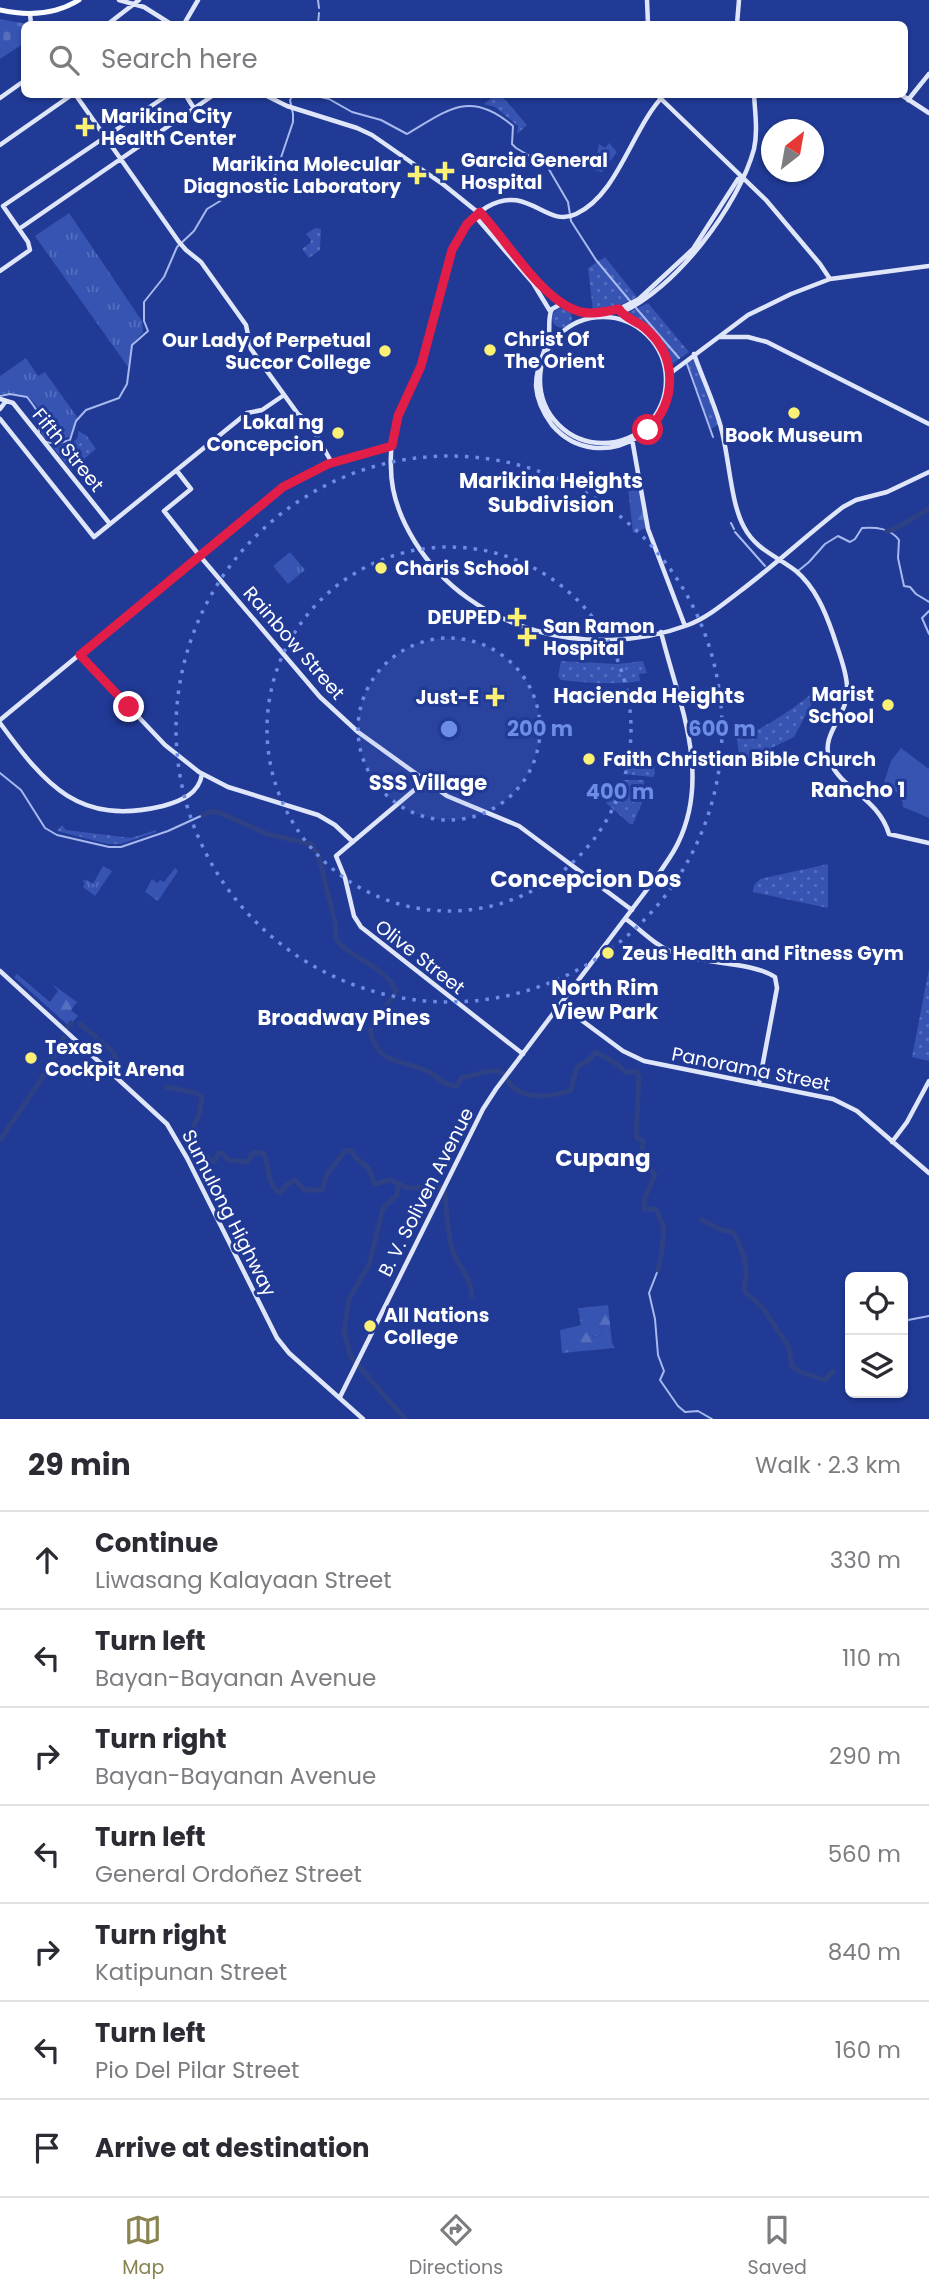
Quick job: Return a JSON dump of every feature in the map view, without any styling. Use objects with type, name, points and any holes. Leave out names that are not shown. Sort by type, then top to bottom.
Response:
[{"type":"main road","points":[[0,10],[30,14],[54,11],[79,0]]},
{"type":"street","points":[[119,0],[137,2],[166,21]]},
{"type":"street","points":[[186,21],[198,0]]},
{"type":"street","points":[[647,0],[648,21]]},
{"type":"street","points":[[737,21],[738,0]]},
{"type":"street","points":[[112,21],[137,2]]},
{"type":"street","points":[[30,14],[31,21]]},
{"type":"street","points":[[908,100],[929,74]]},
{"type":"street","points":[[0,98],[21,83]]},
{"type":"street","points":[[0,145],[68,98]]},
{"type":"street","points":[[77,98],[180,243],[201,262],[246,325],[251,349],[298,414],[308,421],[332,463]]},
{"type":"street","points":[[0,271],[30,250],[28,242],[3,206],[163,98]]},
{"type":"street","points":[[188,98],[195,110]]},
{"type":"street","points":[[19,229],[210,98]]},
{"type":"street","points":[[271,98],[372,135],[444,185],[477,213],[547,292],[562,304],[590,313],[619,312],[649,337],[662,356],[668,375],[665,402],[654,424],[632,439],[609,447],[584,445],[562,434],[548,419],[539,401],[536,382],[538,364],[549,337],[550,311],[535,286],[477,213]]},
{"type":"street","points":[[632,439],[607,443],[584,440],[564,429],[547,409],[541,392],[541,369],[551,345],[565,330],[591,318],[609,316],[647,298],[698,249],[743,183],[742,176],[755,140],[754,98]]},
{"type":"street","points":[[905,98],[929,113]]},
{"type":"street","points":[[830,279],[796,234],[742,176],[660,99],[642,124],[623,162],[605,188],[583,210],[571,216],[557,217],[534,205],[516,200],[495,203],[477,213],[467,224],[452,250],[421,366],[398,416],[392,446],[393,486],[409,530],[434,567],[475,604],[522,627],[562,636],[611,638],[685,626],[720,607],[843,507],[856,500],[887,492],[929,472]]},
{"type":"street","points":[[668,375],[768,304],[830,279],[929,266]]},
{"type":"street","points":[[550,311],[562,304]]},
{"type":"street","points":[[570,308],[575,315],[573,325]]},
{"type":"street","points":[[550,323],[555,329],[565,330]]},
{"type":"street","points":[[718,337],[748,337],[767,342],[929,424]]},
{"type":"street","points":[[694,354],[720,425],[743,525],[764,551],[779,559],[802,578],[817,596],[827,616],[844,672],[847,697],[829,737],[829,760],[838,774],[879,812],[889,834],[929,843]]},
{"type":"street","points":[[0,419],[94,537],[247,413],[262,410],[284,395]]},
{"type":"street","points":[[0,409],[3,400]]},
{"type":"street","name":"Fifth Street","points":[[3,400],[13,403],[110,524]]},
{"type":"street","points":[[632,439],[649,529],[685,626]]},
{"type":"street","points":[[202,774],[189,796],[173,803],[120,812],[92,808],[74,800],[41,775],[0,722],[283,487],[332,463],[392,446]]},
{"type":"street","name":"Rainbow Street","points":[[177,471],[191,489],[164,510],[320,697],[358,732],[425,781],[464,804],[519,826],[632,910]]},
{"type":"street","name":"B. V. Soliven Avenue","points":[[340,1397],[475,1124],[507,1075],[659,875],[679,841],[688,815],[694,782],[692,753],[661,632]]},
{"type":"street","points":[[80,655],[165,746],[202,774],[229,787],[318,815],[335,825],[353,842],[425,781]]},
{"type":"street","name":"Olive Street","points":[[353,842],[336,856],[345,878],[354,916],[361,928],[523,1054]]},
{"type":"street","points":[[626,919],[674,953],[766,971],[775,976],[777,988],[759,1084]]},
{"type":"street","name":"Sumulong Highway","points":[[0,971],[167,1124],[187,1158],[277,1338],[289,1353],[363,1419]]},
{"type":"street","name":"Panorama Street","points":[[561,1005],[637,1059],[833,1099],[857,1111],[929,1173]]},
{"type":"street","points":[[892,1142],[929,1081]]},
{"type":"green space","points":[[0,19],[21,23],[21,45],[0,59]]},
{"type":"green space","points":[[491,98],[504,98],[527,125],[517,134],[518,126],[495,107],[484,104]]},
{"type":"green space","points":[[609,143],[617,152],[602,172],[594,170],[599,144],[605,148]]},
{"type":"green space","points":[[69,213],[142,321],[143,332],[131,345],[128,367],[35,236]]},
{"type":"green space","points":[[315,228],[321,229],[320,250],[309,258],[302,249],[311,240],[306,234]]},
{"type":"green space","points":[[605,257],[637,297],[618,306],[593,311],[588,268]]},
{"type":"green space","points":[[648,303],[689,352],[671,365],[654,334],[627,313]]},
{"type":"green space","points":[[562,308],[569,311],[572,318],[569,325],[562,328],[555,325],[552,318],[555,311]]},
{"type":"green space","points":[[26,358],[38,376],[45,372],[77,417],[70,437],[48,440],[42,436],[42,420],[32,400],[21,395],[0,394],[0,376]]},
{"type":"green space","points":[[693,358],[719,424],[711,429],[687,361]]},
{"type":"green space","points":[[78,431],[86,435],[96,449],[71,470],[53,447],[74,442]]},
{"type":"green space","points":[[641,484],[646,528],[633,533],[628,488]]},
{"type":"green space","points":[[290,552],[305,570],[288,584],[273,566]]},
{"type":"green space","points":[[561,661],[617,664],[643,661],[647,673],[639,674],[640,681],[630,682],[561,680],[558,676]]},
{"type":"green space","points":[[815,691],[811,705],[794,737],[740,761],[737,739],[778,718]]},
{"type":"green space","points":[[901,748],[929,769],[929,818],[903,807],[899,796],[884,782],[891,761]]},
{"type":"green space","points":[[629,765],[654,765],[655,774],[653,777],[623,774]]},
{"type":"green space","points":[[624,780],[644,780],[644,798],[633,824],[606,803]]},
{"type":"green space","points":[[62,825],[66,830],[131,838],[156,832],[121,844],[108,844],[57,831]]},
{"type":"green space","points":[[828,864],[828,908],[753,892],[754,885],[760,879]]},
{"type":"green space","points":[[103,866],[112,871],[95,896],[83,887],[85,883],[82,881],[87,880],[93,884]]},
{"type":"green space","points":[[175,868],[178,871],[158,901],[145,892],[152,879],[157,883],[160,880],[164,882]]},
{"type":"green space","points":[[929,969],[929,1061],[912,1057]]},
{"type":"green space","points":[[17,974],[50,1002],[58,991],[52,984],[77,1002],[71,1010],[78,1016],[69,1026],[14,977]]},
{"type":"green space","points":[[608,1305],[612,1343],[615,1348],[562,1353],[560,1330],[573,1327],[575,1334],[588,1332],[591,1338],[604,1334],[600,1327],[580,1314],[581,1308]]},
{"type":"green space","points":[[578,1308],[581,1308],[580,1314],[600,1327],[604,1334],[590,1338],[575,1334],[573,1327],[581,1325]]},
{"type":"waterway","points":[[318,0],[319,8]]},
{"type":"waterway","points":[[318,21],[319,13]]},
{"type":"waterway","points":[[46,442],[57,444],[70,440],[76,421],[86,410],[119,398],[127,384],[132,345],[148,331],[144,321],[144,302],[164,277],[177,247],[194,231],[207,209],[230,195],[239,184],[256,182],[268,190],[271,187],[293,122],[291,98]]},
{"type":"waterway","points":[[325,98],[352,112],[381,120],[407,134],[435,117],[459,107],[484,108],[498,115],[513,126],[512,144],[547,166],[568,202],[571,221],[596,260],[630,301]]},
{"type":"waterway","points":[[636,308],[679,358]]},
{"type":"waterway","points":[[687,364],[713,437]]},
{"type":"waterway","points":[[0,396],[10,394],[27,397],[38,413],[39,432]]},
{"type":"waterway","points":[[887,531],[929,509]]},
{"type":"waterway","points":[[731,523],[734,529]]},
{"type":"waterway","points":[[798,571],[825,544],[838,536],[850,542],[862,528],[882,529],[899,540],[898,558],[904,586],[910,587],[929,602]]},
{"type":"waterway","points":[[735,532],[765,566]]},
{"type":"waterway","points":[[929,611],[922,618],[929,634]]},
{"type":"waterway","points":[[0,773],[21,790],[45,828],[57,835],[109,847],[121,847],[168,831],[203,815]]},
{"type":"waterway","points":[[203,815],[218,812],[267,834],[311,844],[318,854],[336,926],[336,938],[347,950],[374,967],[391,982],[396,991],[390,1001]]},
{"type":"waterway","points":[[389,1002],[370,1031],[379,1050],[392,1060],[427,1071],[452,1086],[457,1086],[461,1078],[499,1071],[522,1093],[538,1096],[556,1094],[571,1090],[577,1067],[596,1052],[625,1072],[637,1072],[636,1137],[643,1141],[641,1157],[655,1175],[645,1197],[644,1209],[656,1209],[662,1224],[664,1233],[661,1257]]},
{"type":"waterway","points":[[68,1027],[71,1023]]},
{"type":"waterway","points":[[80,1024],[96,1037]]},
{"type":"waterway","points":[[0,1140],[41,1080],[64,1037]]},
{"type":"waterway","points":[[101,1041],[113,1052],[119,1065]]},
{"type":"waterway","points":[[166,1087],[196,1093],[202,1097],[199,1115],[193,1127],[200,1148],[210,1160],[214,1162],[219,1153],[222,1153],[228,1160],[248,1162],[253,1153],[264,1153],[270,1180],[280,1193],[286,1185],[295,1180],[305,1190],[322,1190],[326,1176],[344,1152],[349,1150],[369,1169],[375,1184],[390,1180],[408,1188],[440,1187],[445,1196],[451,1244],[470,1284],[472,1296]]},
{"type":"waterway","points":[[398,1183],[397,1195],[383,1208],[369,1265],[349,1299],[344,1332],[351,1357],[405,1419]]},
{"type":"waterway","points":[[702,1220],[722,1230],[733,1232],[745,1263],[744,1291],[762,1307],[789,1347],[792,1366],[798,1371],[825,1380],[833,1371]]},
{"type":"waterway","points":[[658,1270],[660,1261]]},
{"type":"waterway","points":[[658,1270],[649,1293],[655,1319],[658,1355],[664,1371],[660,1380],[685,1412],[698,1411],[712,1419]]},
{"type":"waterway","points":[[908,1320],[929,1316]]},
{"type":"place","name":"Marikina City Health Center","points":[[85,127]]},
{"type":"place","name":"Garcia General Hospital","points":[[445,171]]},
{"type":"place","name":"Marikina Molecular Diagnostic Laboratory","points":[[417,175]]},
{"type":"place","name":"Christ Of The Orient","points":[[490,350]]},
{"type":"place","name":"Our Lady of Perpetual Succor College","points":[[385,351]]},
{"type":"place","name":"Book Museum","points":[[794,413]]},
{"type":"place","name":"Lokal ng Concepcion","points":[[338,433]]},
{"type":"place","name":"Charis School","points":[[381,568]]},
{"type":"place","name":"DEUPED","points":[[517,617]]},
{"type":"place","name":"San Ramon Hospital","points":[[527,637]]},
{"type":"place","name":"Just-E","points":[[495,697]]},
{"type":"place","name":"Marist School","points":[[888,705]]},
{"type":"place","name":"Faith Christian Bible Church","points":[[589,759]]},
{"type":"place","name":"Zeus Health and Fitness Gym","points":[[608,953]]},
{"type":"place","name":"Texas Cockpit Arena","points":[[31,1058]]},
{"type":"place","name":"All Nations College","points":[[370,1326]]},
{"type":"district","name":"Marikina Heights Subdivision","points":[[551,492]]},
{"type":"district","name":"Hacienda Heights","points":[[649,695]]},
{"type":"district","name":"SSS Village","points":[[428,782]]},
{"type":"district","name":"Rancho 1","points":[[858,789]]},
{"type":"district","name":"Concepcion Dos","points":[[586,879]]},
{"type":"district","name":"North Rim View Park","points":[[605,999]]},
{"type":"district","name":"Broadway Pines","points":[[344,1017]]},
{"type":"district","name":"Cupang","points":[[603,1158]]},
{"type":"route","points":[[129,707],[80,655],[283,487],[328,464],[392,446],[398,416],[421,366],[452,250],[467,224],[480,212],[554,299],[580,312],[595,313],[619,309],[659,343],[670,374],[669,393],[661,414],[648,430]]}]
